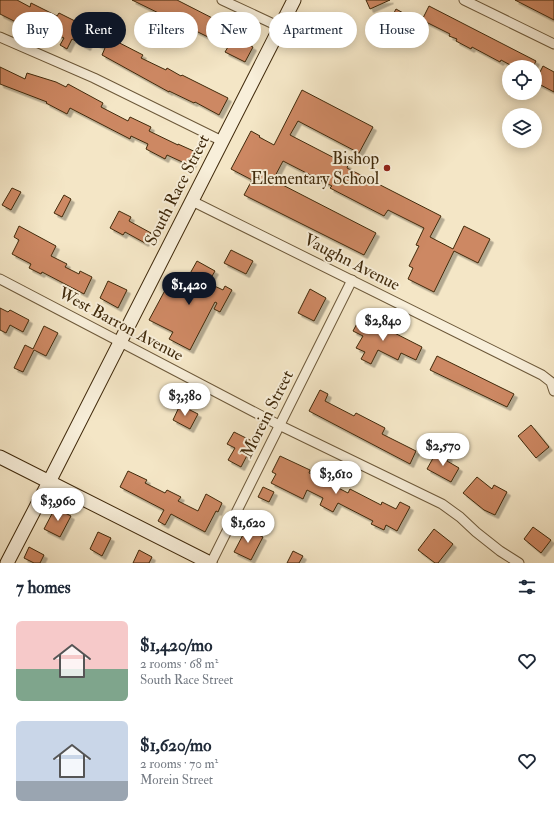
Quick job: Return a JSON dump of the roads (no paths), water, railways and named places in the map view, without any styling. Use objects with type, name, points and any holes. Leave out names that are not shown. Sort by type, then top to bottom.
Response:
[{"type":"main road","name":"South Race Street","points":[[288,12],[294,0]]},
{"type":"main road","name":"South Race Street","points":[[7,563],[269,48]]},
{"type":"main road","points":[[0,457],[210,563]]},
{"type":"street","points":[[222,0],[269,22]]},
{"type":"street","points":[[464,0],[554,44]]},
{"type":"street","points":[[0,37],[94,78],[222,141]]},
{"type":"street","name":"Vaughn Avenue","points":[[192,200],[542,375],[551,382],[554,391]]},
{"type":"street","name":"West Barron Avenue","points":[[0,279],[279,424],[442,504],[460,517],[500,551],[519,563]]},
{"type":"street","name":"Morein Street","points":[[210,563],[352,280]]},
{"type":"place","name":"Bishop Elementary School","points":[[387,168]]}]
